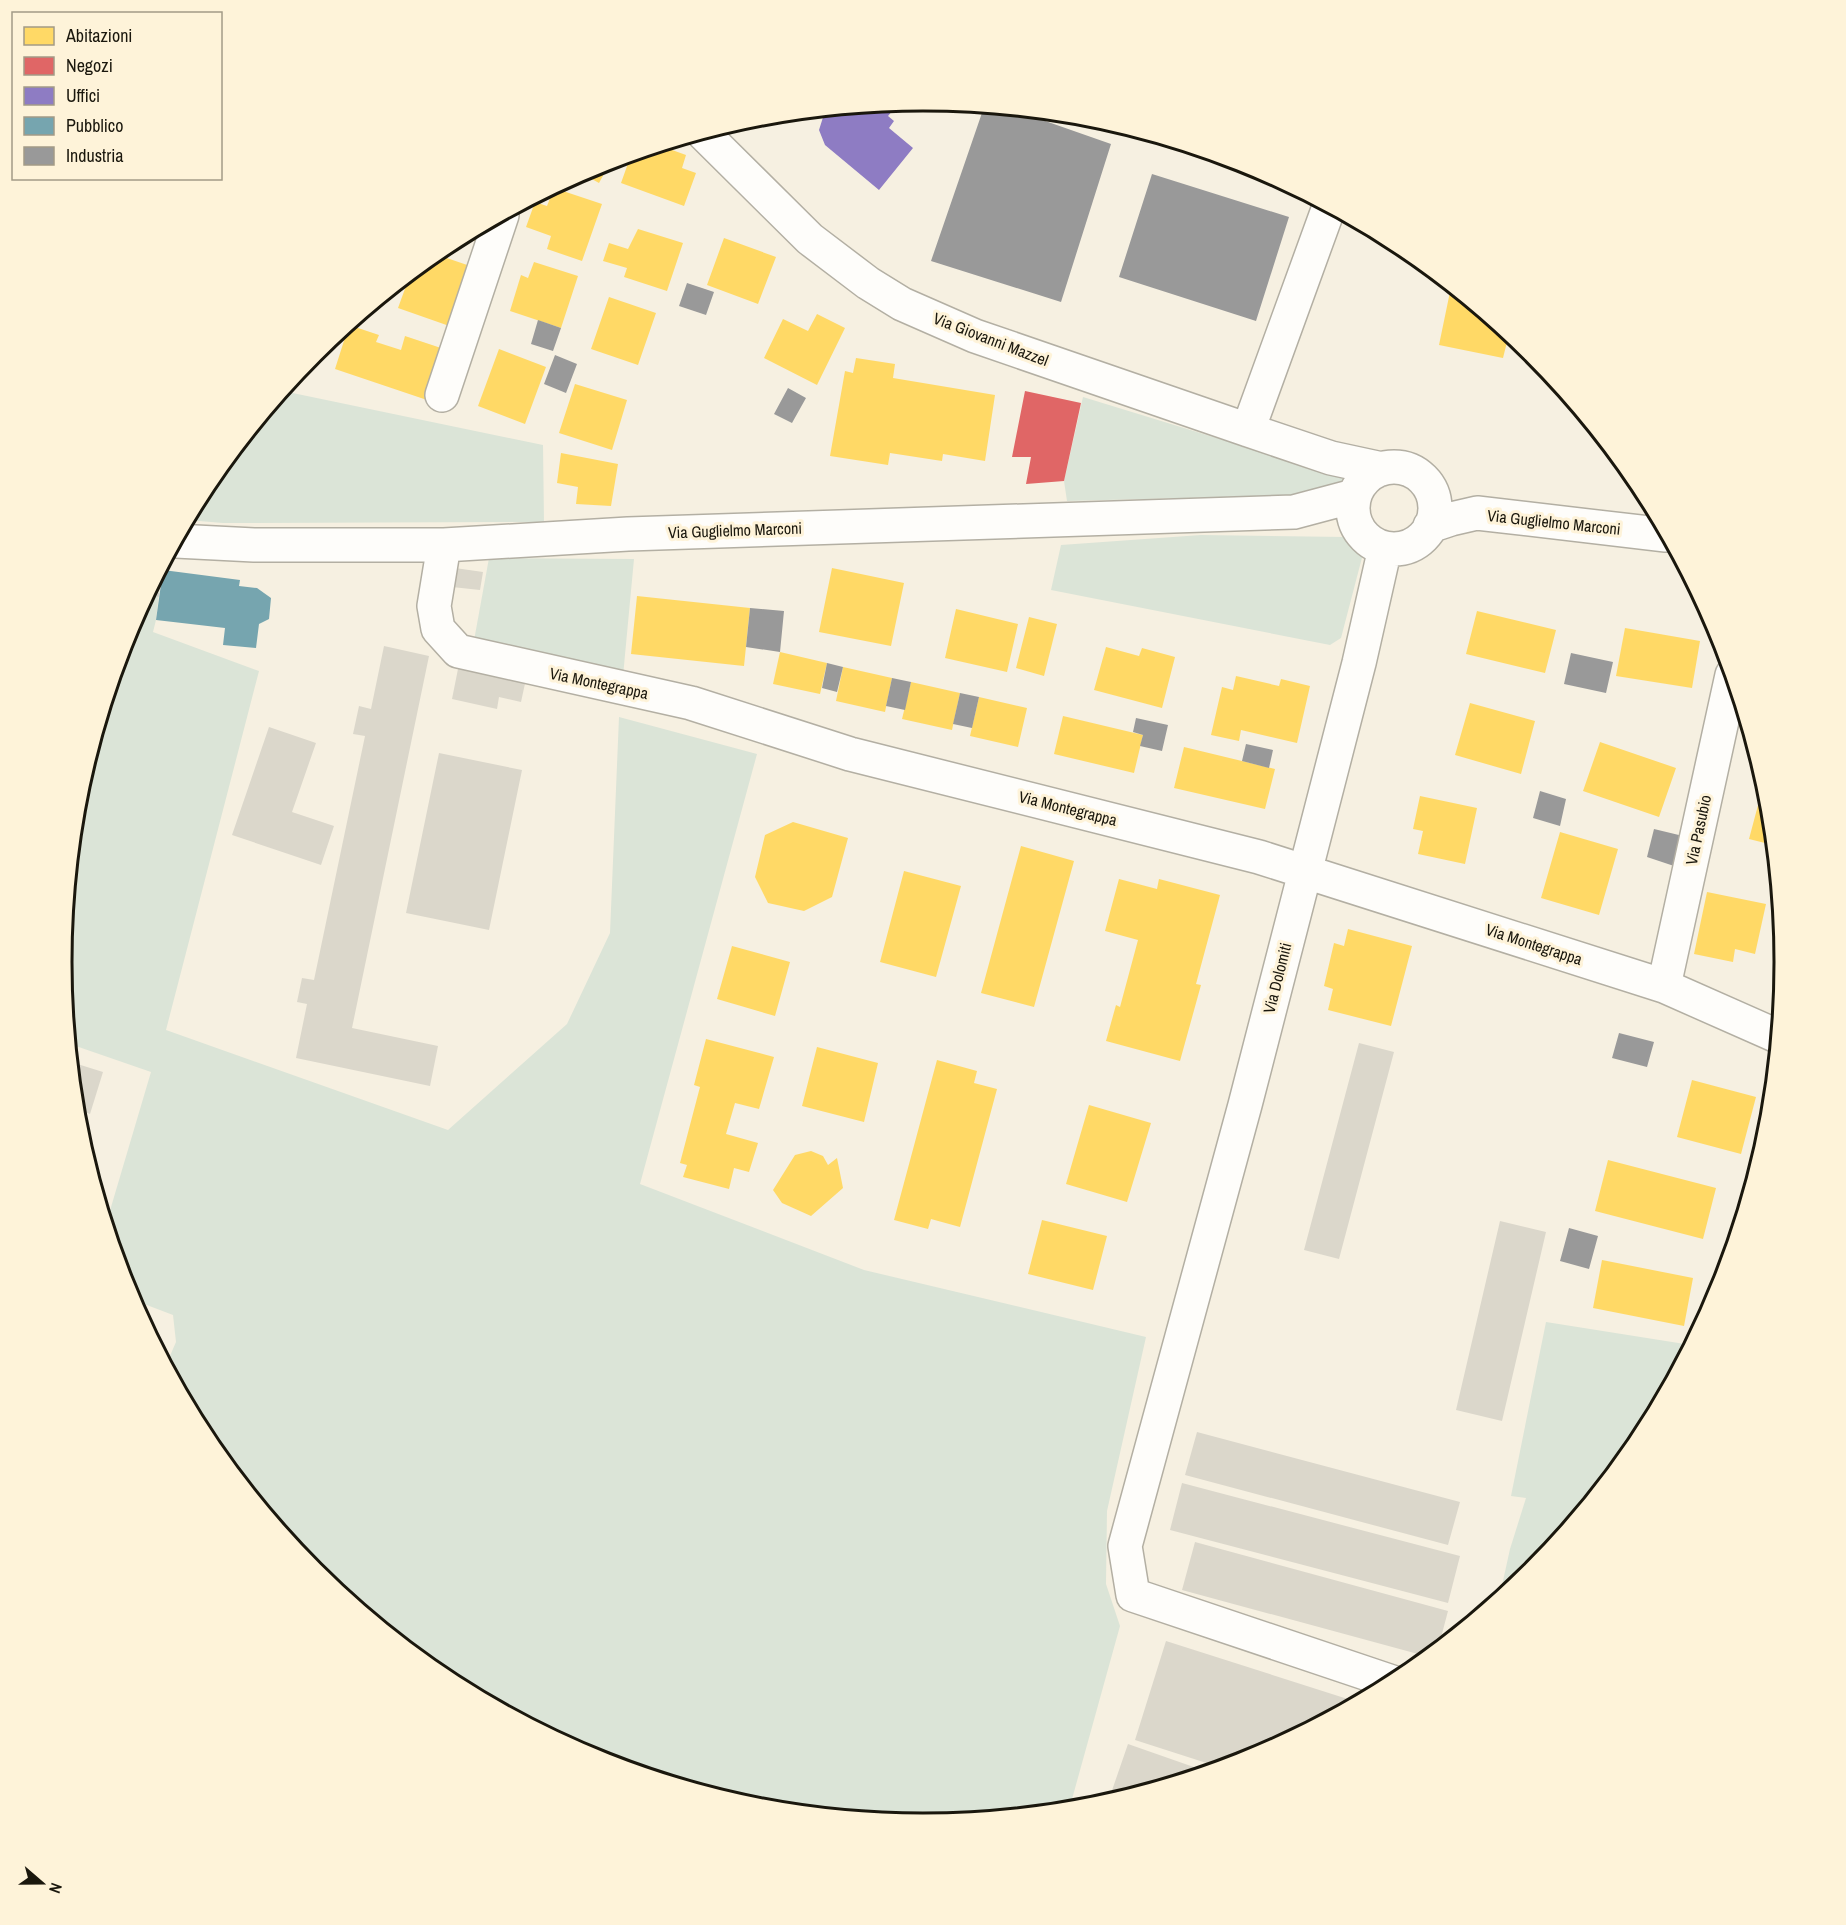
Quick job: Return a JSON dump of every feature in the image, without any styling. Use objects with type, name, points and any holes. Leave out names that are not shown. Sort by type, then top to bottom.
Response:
[{"type":"street","name":"Via Giovanni Mazzel","points":[[714,137],[810,239],[868,283],[902,304],[975,336],[1331,458],[1365,485]]},
{"type":"street","points":[[1248,430],[1327,214]]},
{"type":"street","points":[[442,395],[498,226]]},
{"type":"street","points":[[1395,467],[1420,476],[1431,492],[1435,513],[1423,537],[1412,545],[1398,549],[1373,541],[1355,523],[1352,510],[1365,485],[1395,467]]},
{"type":"street","name":"Via Guglielmo Marconi","points":[[1294,512],[1365,485]]},
{"type":"street","name":"Via Guglielmo Marconi","points":[[1431,492],[1478,513],[1658,534]]},
{"type":"street","name":"Via Guglielmo Marconi","points":[[184,541],[254,545],[444,544],[628,534],[1294,512],[1322,518],[1373,541]]},
{"type":"street","name":"Via Guglielmo Marconi","points":[[1430,526],[1478,513]]},
{"type":"street","name":"Via Dolomiti","points":[[1373,541],[1359,663],[1245,1105],[1125,1546],[1133,1595],[1382,1679]]},
{"type":"street","name":"Via Montegrappa","points":[[444,544],[434,606],[438,629],[458,651],[691,703],[850,754],[1304,870],[1664,986],[1771,1033]]},
{"type":"street","name":"Via Pasubio","points":[[1664,986],[1729,689]]},
{"type":"shaded area","points":[[291,393],[543,445],[544,522],[223,523],[196,521],[248,444]]},
{"type":"shaded area","points":[[1083,397],[1344,477],[1343,494],[1067,501],[1064,481]]},
{"type":"shaded area","points":[[1201,535],[1346,537],[1364,550],[1341,638],[1330,645],[1051,590],[1061,545]]},
{"type":"shaded area","points":[[489,558],[634,559],[623,676],[473,646]]},
{"type":"shaded area","points":[[160,586],[153,632],[259,671],[166,1030],[448,1130],[567,1024],[610,933],[619,717],[757,754],[640,1184],[864,1270],[1146,1337],[1107,1511],[1106,1584],[1120,1626],[1072,1800],[979,1812],[923,1814],[867,1812],[757,1797],[703,1785],[597,1749],[547,1726],[450,1670],[405,1638],[321,1564],[283,1524],[248,1481],[215,1435],[170,1357],[176,1342],[173,1315],[144,1304],[137,1288],[110,1212],[151,1072],[77,1046],[72,962],[79,851],[88,796],[117,689]]},
{"type":"shaded area","points":[[1546,1322],[1683,1344],[1631,1435],[1598,1481],[1563,1524],[1502,1585],[1510,1549],[1526,1498],[1511,1496]]},
{"type":"building: Abitazioni","points":[[672,150],[686,155],[682,168],[696,173],[684,206],[621,183],[627,165]]},
{"type":"building: Abitazioni","points":[[604,173],[599,183],[591,179]]},
{"type":"building: Abitazioni","points":[[564,191],[602,204],[582,261],[547,249],[551,236],[526,227],[533,207],[539,203],[547,206],[550,197]]},
{"type":"building: Abitazioni","points":[[638,229],[683,243],[667,291],[624,277],[627,268],[603,261],[609,243],[628,249]]},
{"type":"building: Abitazioni","points":[[491,230],[486,245],[474,240]]},
{"type":"building: Abitazioni","points":[[724,238],[776,257],[758,304],[707,285]]},
{"type":"building: Abitazioni","points":[[446,258],[476,268],[455,328],[398,308],[406,286]]},
{"type":"building: Abitazioni","points":[[534,262],[578,276],[561,328],[510,311],[521,275],[528,278]]},
{"type":"building: Abitazioni","points":[[1450,294],[1507,344],[1503,358],[1439,345]]},
{"type":"building: Abitazioni","points":[[609,297],[656,313],[638,365],[591,349]]},
{"type":"building: Abitazioni","points":[[817,314],[845,328],[817,385],[764,358],[783,319],[808,331]]},
{"type":"building: Abitazioni","points":[[357,328],[379,335],[376,342],[401,350],[405,336],[444,349],[427,400],[335,369],[344,339]]},
{"type":"building: Abitazioni","points":[[499,349],[546,367],[525,424],[478,406]]},
{"type":"building: Abitazioni","points":[[856,358],[895,364],[893,378],[995,395],[985,461],[943,454],[942,461],[890,453],[888,465],[830,456],[845,371],[853,373]]},
{"type":"building: Abitazioni","points":[[575,384],[627,400],[612,450],[559,433]]},
{"type":"building: Abitazioni","points":[[561,453],[618,464],[611,506],[576,504],[578,487],[557,483]]},
{"type":"building: Abitazioni","points":[[832,568],[904,583],[891,646],[819,632]]},
{"type":"building: Abitazioni","points":[[637,596],[750,608],[744,666],[631,654]]},
{"type":"building: Abitazioni","points":[[956,609],[1018,624],[1007,672],[945,658]]},
{"type":"building: Abitazioni","points":[[1477,611],[1556,630],[1545,673],[1466,654]]},
{"type":"building: Abitazioni","points":[[1029,617],[1057,624],[1044,676],[1016,668]]},
{"type":"building: Abitazioni","points":[[1625,628],[1700,641],[1692,688],[1616,676]]},
{"type":"building: Abitazioni","points":[[1106,647],[1139,656],[1142,648],[1175,657],[1162,708],[1094,690]]},
{"type":"building: Abitazioni","points":[[780,652],[827,663],[820,694],[773,684]]},
{"type":"building: Abitazioni","points":[[843,667],[892,678],[885,712],[836,701]]},
{"type":"building: Abitazioni","points":[[1236,676],[1279,686],[1281,679],[1310,686],[1297,743],[1241,730],[1239,741],[1211,735],[1222,687],[1233,690]]},
{"type":"building: Abitazioni","points":[[911,682],[960,693],[952,730],[902,719]]},
{"type":"building: Abitazioni","points":[[979,697],[1027,708],[1018,747],[970,736]]},
{"type":"building: Abitazioni","points":[[1470,703],[1535,721],[1521,774],[1455,755]]},
{"type":"building: Abitazioni","points":[[1063,716],[1143,735],[1134,773],[1054,754]]},
{"type":"building: Abitazioni","points":[[1600,742],[1676,768],[1659,817],[1583,791]]},
{"type":"building: Abitazioni","points":[[1184,747],[1275,769],[1265,809],[1174,788]]},
{"type":"building: Abitazioni","points":[[1420,796],[1477,808],[1465,864],[1418,854],[1423,831],[1413,829]]},
{"type":"building: Abitazioni","points":[[1759,802],[1766,843],[1749,839]]},
{"type":"building: Abitazioni","points":[[793,822],[848,838],[832,897],[804,911],[768,903],[755,877],[765,835]]},
{"type":"building: Abitazioni","points":[[1560,832],[1618,849],[1599,915],[1541,898]]},
{"type":"building: Abitazioni","points":[[1021,846],[1074,861],[1034,1007],[981,993]]},
{"type":"building: Abitazioni","points":[[904,871],[961,886],[936,977],[880,962]]},
{"type":"building: Abitazioni","points":[[1119,879],[1157,889],[1159,879],[1220,895],[1196,984],[1201,985],[1180,1061],[1106,1041],[1116,1005],[1120,1007],[1138,940],[1105,931]]},
{"type":"building: Abitazioni","points":[[1707,892],[1766,904],[1755,954],[1735,949],[1733,962],[1694,954]]},
{"type":"building: Abitazioni","points":[[1348,929],[1412,946],[1391,1026],[1328,1010],[1333,989],[1324,986],[1334,943],[1344,946]]},
{"type":"building: Abitazioni","points":[[732,946],[790,962],[775,1016],[717,999]]},
{"type":"building: Abitazioni","points":[[706,1039],[774,1057],[759,1109],[735,1103],[726,1134],[758,1143],[749,1172],[734,1168],[729,1189],[683,1177],[687,1165],[680,1163],[700,1087],[694,1085]]},
{"type":"building: Abitazioni","points":[[817,1047],[878,1063],[864,1122],[802,1106]]},
{"type":"building: Abitazioni","points":[[937,1060],[977,1071],[974,1083],[997,1089],[960,1227],[931,1219],[928,1229],[894,1220]]},
{"type":"building: Abitazioni","points":[[1692,1080],[1756,1097],[1741,1154],[1677,1137]]},
{"type":"building: Abitazioni","points":[[1089,1105],[1151,1123],[1127,1202],[1066,1184]]},
{"type":"building: Abitazioni","points":[[811,1151],[823,1156],[828,1165],[837,1158],[843,1188],[811,1216],[782,1203],[773,1190],[795,1155]]},
{"type":"building: Abitazioni","points":[[1608,1160],[1716,1188],[1703,1239],[1595,1211]]},
{"type":"building: Abitazioni","points":[[1042,1220],[1107,1236],[1093,1290],[1028,1274]]},
{"type":"building: Abitazioni","points":[[1602,1260],[1693,1278],[1684,1326],[1593,1308]]},
{"type":"building: Negozi","points":[[1025,391],[1081,403],[1064,481],[1026,484],[1031,457],[1012,457]]},
{"type":"building: Uffici","points":[[891,112],[888,116],[894,121],[889,128],[913,148],[879,190],[825,145],[819,130],[823,118]]},
{"type":"building: Pubblico","points":[[168,571],[240,580],[239,586],[257,588],[271,598],[269,619],[259,624],[256,648],[223,645],[225,628],[156,620],[161,584]]},
{"type":"building: Industria","points":[[982,113],[1045,121],[1111,144],[1061,302],[931,261]]},
{"type":"building: Industria","points":[[1152,174],[1289,217],[1256,321],[1119,277]]},
{"type":"building: Industria","points":[[687,283],[714,292],[706,315],[679,306]]},
{"type":"building: Industria","points":[[538,320],[561,328],[553,351],[531,344]]},
{"type":"building: Industria","points":[[555,355],[577,364],[566,393],[544,384]]},
{"type":"building: Industria","points":[[788,388],[806,398],[792,423],[774,414]]},
{"type":"building: Industria","points":[[750,608],[784,611],[780,652],[746,647]]},
{"type":"building: Industria","points":[[1571,653],[1613,662],[1606,693],[1564,684]]},
{"type":"building: Industria","points":[[827,663],[843,667],[837,692],[822,688]]},
{"type":"building: Industria","points":[[892,678],[911,682],[905,710],[886,706]]},
{"type":"building: Industria","points":[[960,693],[979,697],[972,728],[953,724]]},
{"type":"building: Industria","points":[[1136,718],[1168,725],[1162,751],[1140,746],[1143,735],[1133,732]]},
{"type":"building: Industria","points":[[1246,744],[1273,750],[1269,768],[1242,761]]},
{"type":"building: Industria","points":[[1540,791],[1566,799],[1560,826],[1533,818]]},
{"type":"building: Industria","points":[[1654,829],[1683,836],[1677,867],[1647,857]]},
{"type":"building: Industria","points":[[1619,1033],[1654,1042],[1647,1067],[1612,1058]]},
{"type":"building: Industria","points":[[1569,1228],[1598,1236],[1589,1269],[1560,1261]]},
{"type":"building: Altro","points":[[455,568],[483,572],[480,590],[452,587]]},
{"type":"building: Altro","points":[[384,646],[429,656],[352,1028],[438,1046],[430,1086],[296,1058],[307,1004],[297,1002],[302,978],[314,980],[365,736],[353,734],[359,706],[371,709]]},
{"type":"building: Altro","points":[[459,664],[526,679],[521,702],[499,697],[497,709],[452,699]]},
{"type":"building: Altro","points":[[269,727],[316,743],[292,812],[334,826],[321,865],[232,835]]},
{"type":"building: Altro","points":[[439,753],[522,770],[489,930],[406,913]]},
{"type":"building: Altro","points":[[1359,1043],[1394,1052],[1339,1259],[1304,1250]]},
{"type":"building: Altro","points":[[78,1064],[103,1072],[90,1114],[85,1112]]},
{"type":"building: Altro","points":[[1500,1221],[1546,1232],[1502,1421],[1456,1410]]},
{"type":"building: Altro","points":[[1197,1432],[1460,1502],[1448,1545],[1185,1475]]},
{"type":"building: Altro","points":[[1182,1483],[1460,1556],[1448,1603],[1170,1530]]},
{"type":"building: Altro","points":[[1195,1542],[1448,1611],[1441,1638],[1418,1654],[1182,1590]]},
{"type":"building: Altro","points":[[1166,1641],[1348,1699],[1299,1726],[1249,1749],[1209,1764],[1135,1740]]},
{"type":"building: Altro","points":[[1128,1744],[1197,1768],[1143,1785],[1111,1792]]}]
